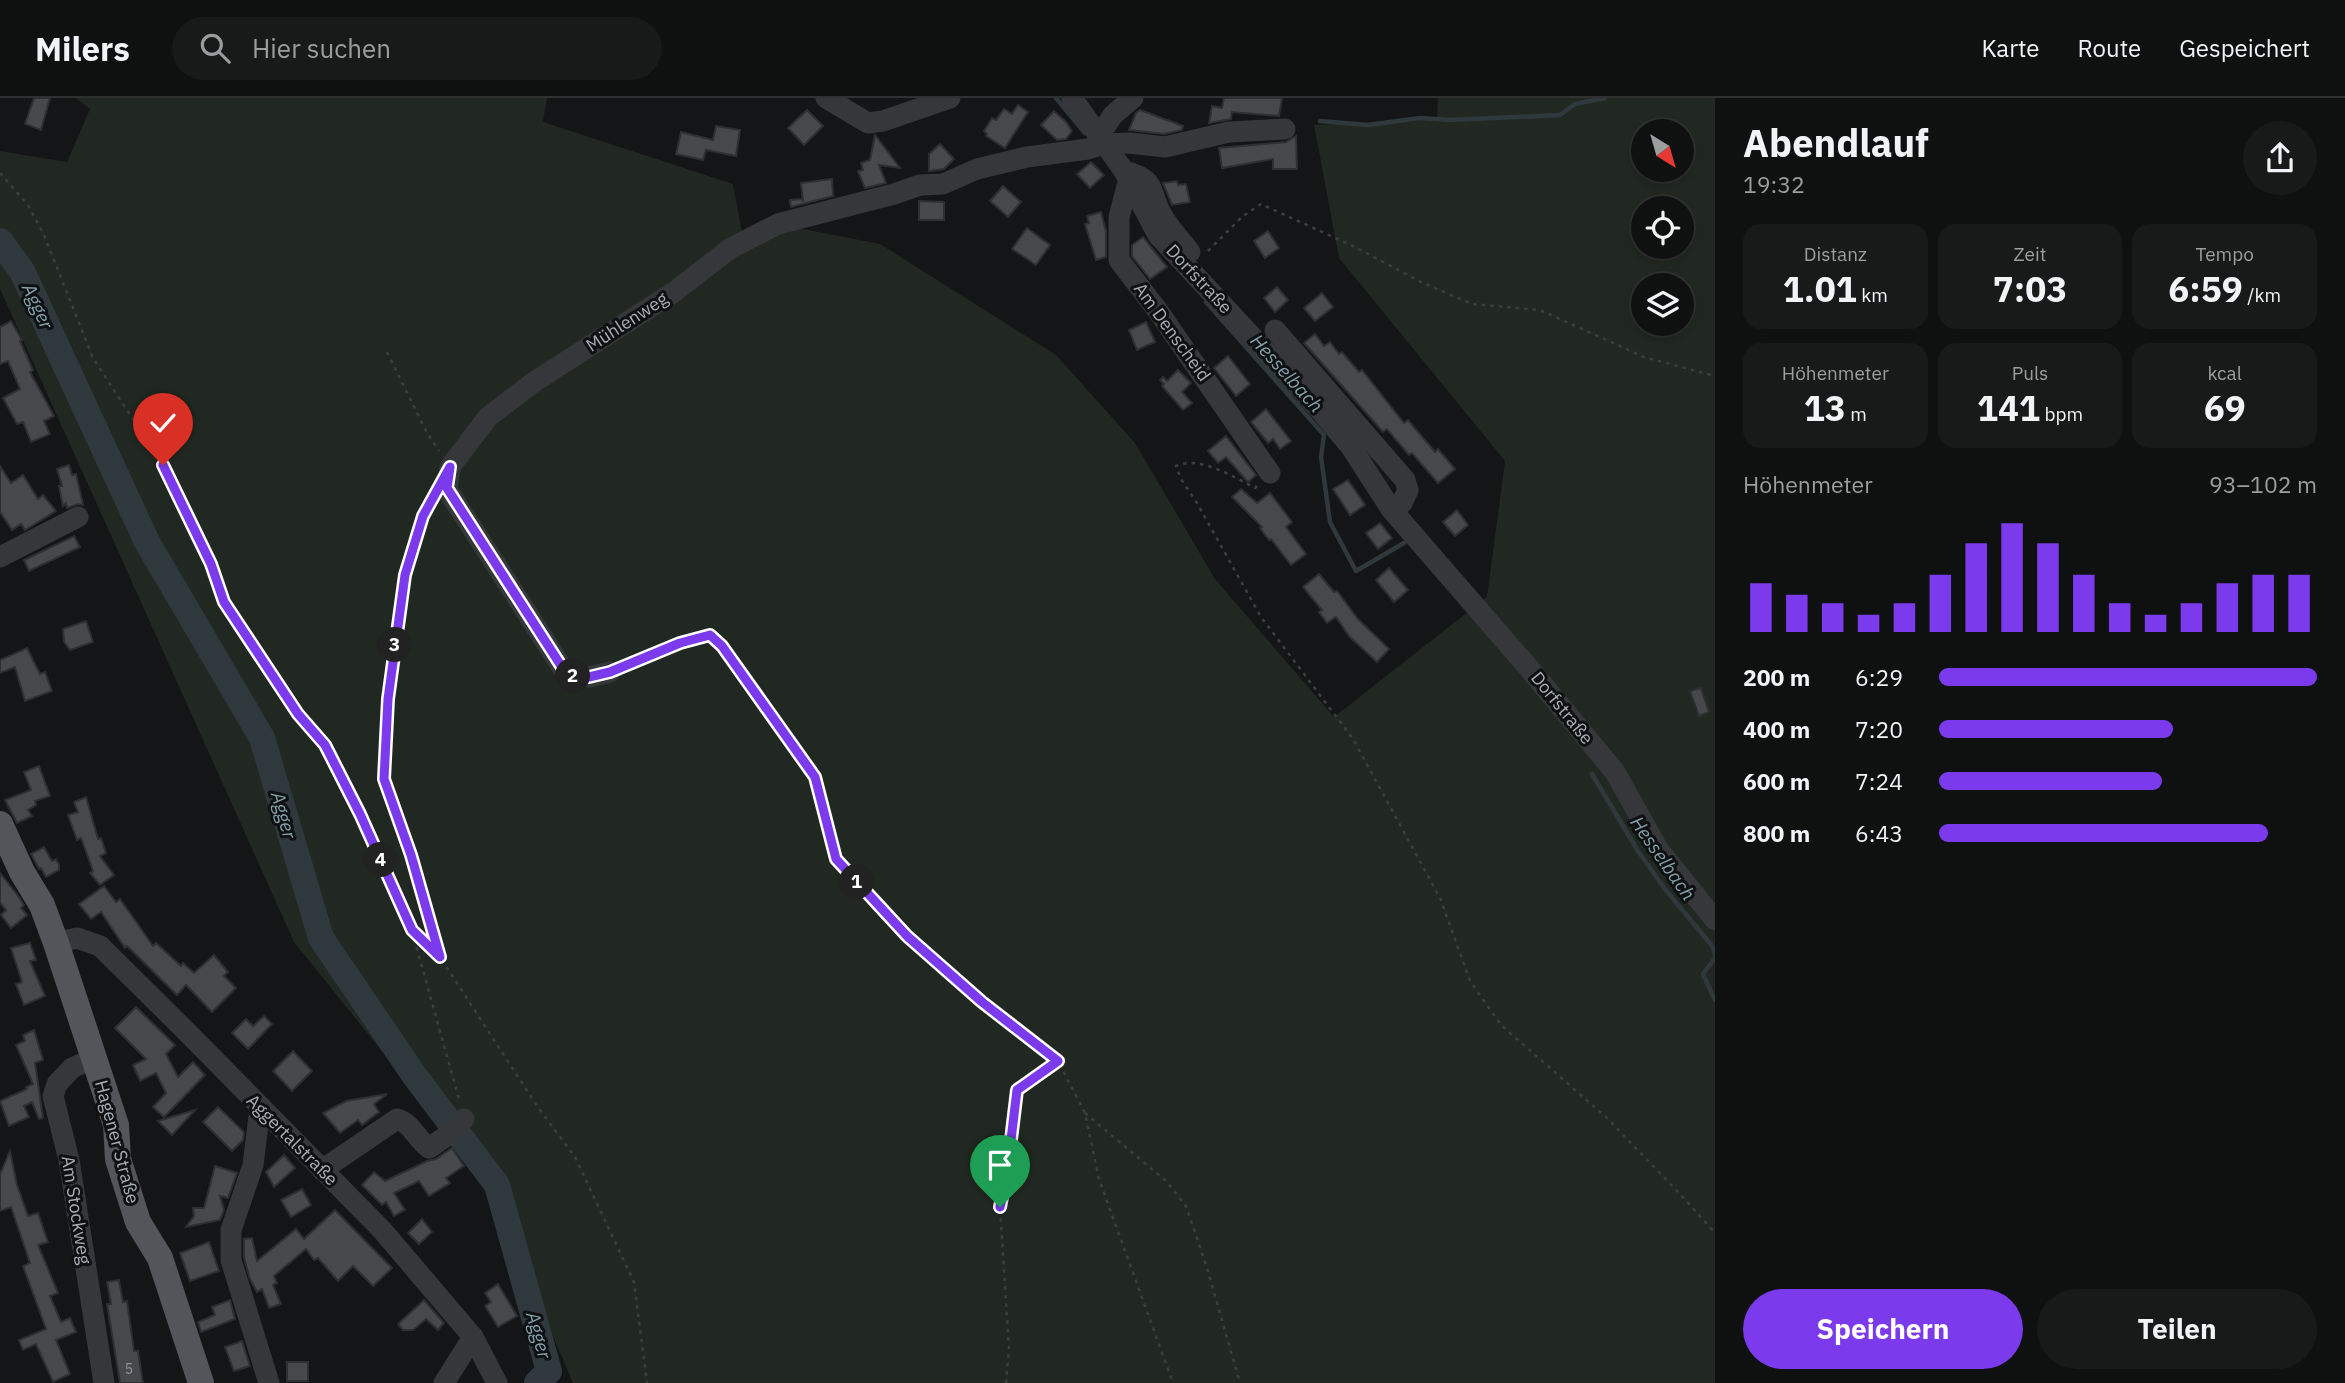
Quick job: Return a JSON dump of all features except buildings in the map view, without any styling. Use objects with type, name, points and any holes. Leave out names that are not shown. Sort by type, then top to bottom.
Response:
[{"type":"main road","name":"Hagener Straße","points":[[0,824],[22,872],[42,905],[56,943],[116,1125],[118,1159],[138,1222],[160,1258],[201,1383]]},
{"type":"street","points":[[826,98],[868,123],[883,121],[950,98]]},
{"type":"street","name":"Dorfstraße","points":[[1072,98],[1126,175],[1158,235],[1351,447],[1391,509],[1615,772],[1658,849],[1715,920]]},
{"type":"street","points":[[1133,98],[1113,115],[1102,140],[1166,147],[1229,132],[1284,129]]},
{"type":"street","name":"Mühlenweg","points":[[450,467],[488,417],[534,382],[674,292],[732,248],[778,224],[920,185],[943,184],[977,169],[1027,157],[1088,149],[1102,140]]},
{"type":"street","name":"Dorfstraße","points":[[1126,175],[1136,174],[1153,187],[1161,215],[1197,262]]},
{"type":"street","name":"Am Denscheid","points":[[1126,175],[1119,217],[1119,260],[1158,311],[1270,473]]},
{"type":"street","points":[[1275,330],[1405,480],[1408,490],[1402,503],[1391,509]]},
{"type":"street","points":[[450,467],[447,488],[567,675],[589,677],[610,672]]},
{"type":"street","points":[[0,557],[78,517]]},
{"type":"street","name":"Aggertalstraße","points":[[56,943],[77,938],[100,946],[382,1230],[473,1337],[497,1383]]},
{"type":"street","name":"Am Stockweg","points":[[94,1058],[72,1068],[57,1084],[53,1096],[69,1160],[104,1383]]},
{"type":"street","points":[[260,1108],[253,1165],[231,1230],[231,1260],[269,1383]]},
{"type":"street","points":[[322,1170],[397,1119],[404,1120],[429,1148],[448,1135],[464,1119]]},
{"type":"street","points":[[444,1383],[473,1337]]},
{"type":"path","points":[[0,173],[28,205],[44,235],[93,358],[163,465],[211,564],[224,602],[298,714],[325,745],[360,814],[412,930],[440,957],[537,1106],[575,1157],[634,1282],[647,1383]]},
{"type":"path","points":[[1197,262],[1243,216],[1261,204],[1472,304],[1541,310],[1644,357],[1715,376]]},
{"type":"path","points":[[387,352],[426,431],[450,467],[423,516],[405,575],[388,699],[384,779],[411,855],[440,957]]},
{"type":"path","points":[[1270,473],[1255,488],[1216,468],[1184,462],[1176,466],[1261,617],[1353,739],[1440,898],[1470,981],[1501,1024],[1606,1117],[1715,1233]]},
{"type":"path","points":[[610,672],[680,643],[710,635],[722,646],[815,777],[836,859],[907,936],[982,1002],[1058,1061],[1085,1113],[1099,1179],[1173,1383]]},
{"type":"path","points":[[411,928],[464,1119]]},
{"type":"path","points":[[1006,1383],[1009,1349],[1000,1207],[1017,1090],[1058,1061]]},
{"type":"path","points":[[1085,1113],[1166,1181],[1186,1206],[1240,1383]]},
{"type":"shaded area","points":[[76,98],[547,98],[543,122],[733,184],[743,238],[488,415],[449,488],[489,418],[783,225],[880,244],[1056,355],[1135,443],[1215,579],[1334,717],[1487,597],[1505,461],[1339,258],[1314,125],[1437,119],[1438,98],[1715,98],[1715,1383],[573,1383],[488,1183],[294,942],[0,289],[0,151],[67,162],[90,109]]},
{"type":"waterway","name":"Hesselbach","points":[[1056,98],[1085,133]]},
{"type":"waterway","points":[[1320,121],[1368,125],[1420,118],[1450,120],[1560,115],[1575,104],[1605,98]]},
{"type":"waterway","name":"Agger","points":[[0,241],[22,271],[147,542],[262,738],[321,938],[414,1075],[497,1185],[549,1371],[537,1383]]},
{"type":"waterway","name":"Hesselbach","points":[[1206,302],[1324,435],[1321,457],[1330,522],[1356,571],[1404,543]]},
{"type":"waterway","name":"Hesselbach","points":[[1592,774],[1638,851],[1665,889],[1713,947],[1715,955]]},
{"type":"waterway","name":"Hesselbach","points":[[1715,958],[1703,974],[1715,1000]]},
{"type":"route","points":[[163,465],[211,564],[224,602],[298,714],[325,745],[360,814],[412,930],[440,957],[411,855],[384,779],[388,699],[405,575],[423,516],[450,467],[447,488],[567,675],[589,677],[610,672],[680,643],[710,635],[722,646],[815,777],[836,859],[907,936],[982,1002],[1058,1061],[1017,1090],[1000,1207]]}]
